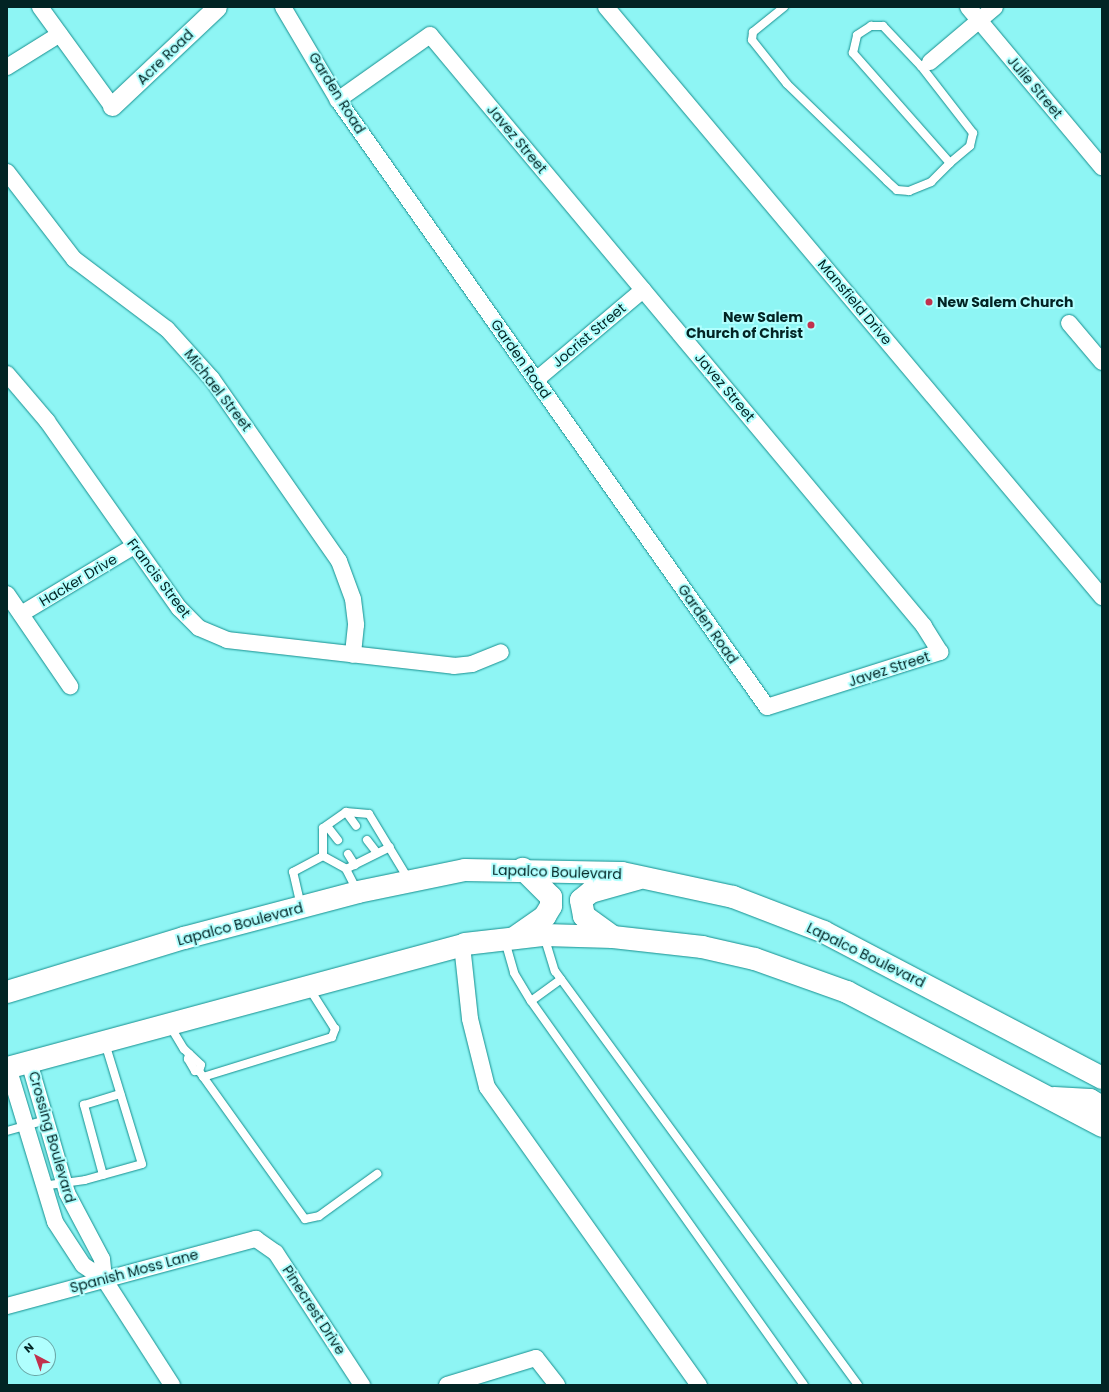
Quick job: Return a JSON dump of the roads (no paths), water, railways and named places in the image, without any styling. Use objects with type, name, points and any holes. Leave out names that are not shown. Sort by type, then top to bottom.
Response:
[{"type":"main road","name":"Lapalco Boulevard","points":[[10,992],[301,907],[358,892],[465,870],[523,869],[614,872],[733,897],[824,932],[1102,1078]]},
{"type":"main road","points":[[509,939],[545,916],[551,906],[550,897],[523,869]]},
{"type":"main road","points":[[612,937],[584,916],[582,900],[591,892],[642,877]]},
{"type":"main road","points":[[14,1064],[462,945],[544,935],[612,937],[702,947],[756,959],[847,992],[1102,1126]]},
{"type":"main road","points":[[1047,1097],[1090,1100],[1102,1107]]},
{"type":"street","points":[[40,7],[112,106]]},
{"type":"street","name":"Acre Road","points":[[112,106],[217,7]]},
{"type":"street","name":"Garden Road","points":[[283,7],[338,100],[767,707]]},
{"type":"street","name":"Mansfield Drive","points":[[606,7],[1102,597]]},
{"type":"street","name":"Julie Street","points":[[968,7],[1102,167]]},
{"type":"street","points":[[926,64],[995,7]]},
{"type":"street","points":[[7,66],[60,34]]},
{"type":"street","name":"Javez Street","points":[[338,100],[430,35],[924,626],[940,652],[767,707]]},
{"type":"street","name":"Michael Street","points":[[7,172],[74,259],[167,329],[212,379],[339,561],[353,599],[356,625],[352,654]]},
{"type":"street","name":"Jocrist Street","points":[[536,380],[643,290]]},
{"type":"street","points":[[1069,322],[1102,362]]},
{"type":"street","name":"Francis Street","points":[[7,374],[46,421],[134,546],[188,619],[212,635],[454,666],[472,664],[501,652]]},
{"type":"street","name":"Hacker Drive","points":[[21,614],[134,546]]},
{"type":"street","points":[[7,594],[70,686]]},
{"type":"street","points":[[462,945],[470,1019],[487,1087],[699,1385]]},
{"type":"street","name":"Crossing Boulevard","points":[[14,1064],[46,1120],[63,1182],[75,1214],[102,1259],[104,1279]]},
{"type":"street","name":"Crossing Boulevard","points":[[14,1064],[25,1126],[42,1186],[69,1246],[83,1265],[104,1279]]},
{"type":"street","name":"Spanish Moss Lane","points":[[7,1306],[243,1240],[261,1241]]},
{"type":"street","name":"Pinecrest Drive","points":[[261,1241],[276,1253],[362,1385]]},
{"type":"street","points":[[104,1279],[172,1385]]},
{"type":"street","points":[[447,1385],[536,1358],[557,1385]]},
{"type":"lane","points":[[784,7],[754,32],[752,40],[787,84],[897,190],[909,191],[931,182],[970,146],[973,133],[926,64],[883,26],[871,26],[857,35],[853,53],[950,163]]},
{"type":"lane","points":[[346,812],[356,826]]},
{"type":"lane","points":[[323,856],[323,828],[346,812],[370,814],[410,881]]},
{"type":"lane","points":[[327,826],[338,840]]},
{"type":"lane","points":[[368,840],[377,853]]},
{"type":"lane","points":[[346,869],[390,847]]},
{"type":"lane","points":[[348,854],[355,864]]},
{"type":"lane","points":[[323,856],[346,869],[358,892]]},
{"type":"lane","points":[[301,907],[294,872],[323,856]]},
{"type":"lane","points":[[544,935],[551,964],[561,980],[858,1385]]},
{"type":"lane","points":[[509,939],[514,973],[531,1001],[804,1385]]},
{"type":"lane","points":[[531,1001],[561,980]]},
{"type":"lane","points":[[201,1074],[332,1037],[335,1029],[308,985]]},
{"type":"lane","points":[[169,1023],[189,1054],[200,1065],[201,1074],[305,1219],[309,1221],[319,1216],[377,1174]]},
{"type":"lane","points":[[42,1186],[103,1175],[142,1164],[104,1041]]},
{"type":"lane","points":[[103,1175],[84,1105],[120,1094]]},
{"type":"lane","points":[[7,1131],[46,1120]]},
{"type":"place","name":"New Salem Church","points":[[929,302]]},
{"type":"place","name":"New Salem Church of Christ","points":[[811,325]]}]
